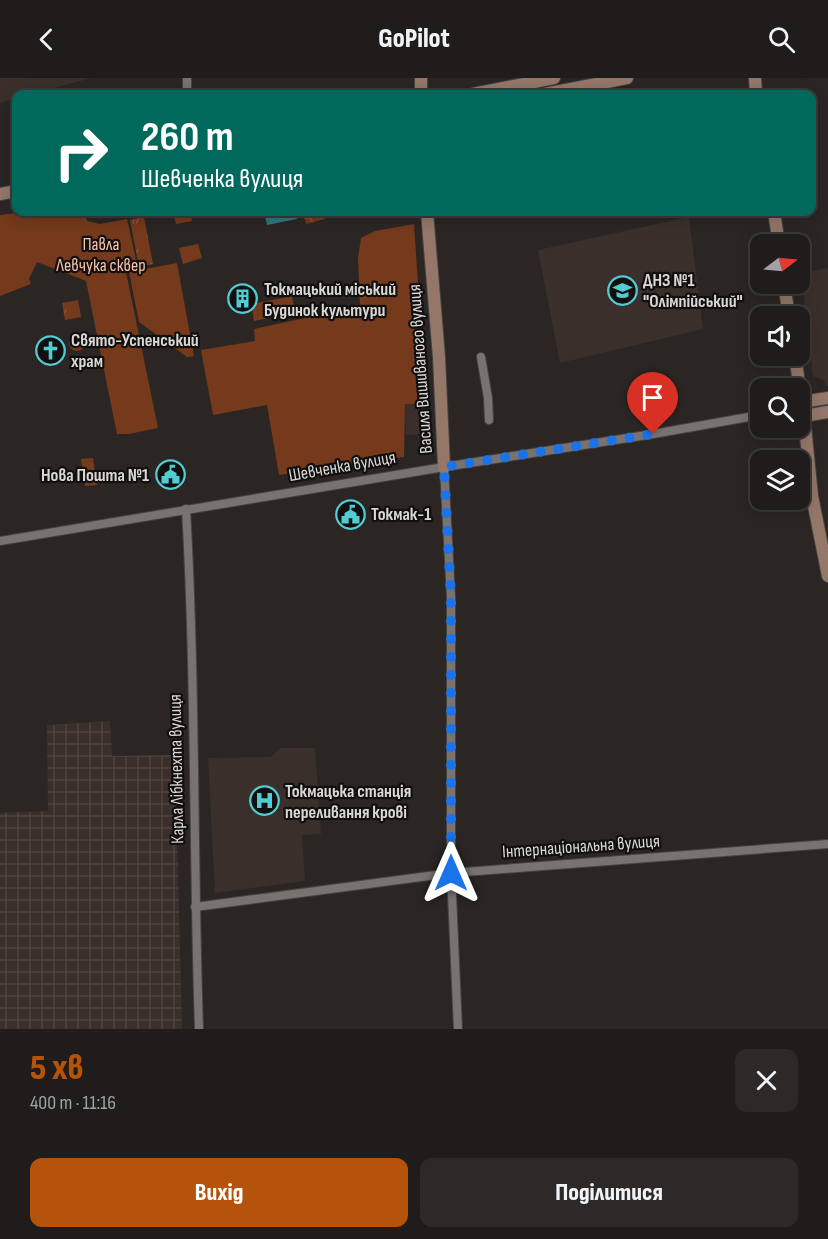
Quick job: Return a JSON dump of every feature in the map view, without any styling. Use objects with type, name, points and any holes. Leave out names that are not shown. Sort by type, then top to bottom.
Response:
[{"type":"street","points":[[493,90],[554,78]]},
{"type":"street","points":[[566,90],[627,78]]},
{"type":"street","name":"Василя Вишиваного вулиця","points":[[427,216],[439,357],[451,597],[451,873],[458,1029]]},
{"type":"street","points":[[775,216],[777,234]]},
{"type":"street","points":[[481,357],[489,420]]},
{"type":"street","points":[[810,405],[828,398]]},
{"type":"street","points":[[810,409],[828,412]]},
{"type":"street","name":"Шевченка вулиця","points":[[0,541],[750,417]]},
{"type":"street","points":[[805,438],[812,496],[828,576]]},
{"type":"street","name":"Карла Лібкнехта вулиця","points":[[186,509],[190,577],[199,1029]]},
{"type":"street","name":"Інтернаціональна вулиця","points":[[195,907],[451,873],[828,843]]},
{"type":"shaded area","points":[[0,78],[92,78],[46,90],[12,90],[12,99],[0,103]]},
{"type":"shaded area","points":[[89,216],[117,216],[100,219]]},
{"type":"shaded area","name":"ДНЗ №1 \"Олімпійський\"","points":[[689,217],[703,329],[560,363],[538,250]]},
{"type":"shaded area","points":[[828,268],[828,387],[823,379],[813,377],[810,351],[810,306],[805,306],[803,294],[810,294],[810,271]]},
{"type":"shaded area","points":[[405,404],[426,404],[427,434],[406,435]]},
{"type":"shaded area","points":[[110,721],[112,756],[175,755],[182,1029],[0,1029],[0,813],[48,811],[47,725]]},
{"type":"shaded area","name":"Токмацька станція переливання крові","points":[[281,748],[315,748],[321,834],[302,835],[305,881],[215,893],[208,758],[271,757]]},
{"type":"green space","name":"Павла Левчука сквер","points":[[0,215],[86,216],[87,221],[100,224],[127,219],[138,269],[126,272],[158,428],[117,434],[86,281],[37,262],[29,279],[31,284],[0,296]]},
{"type":"green space","points":[[138,216],[144,216],[153,264],[139,267],[130,220],[138,218]]},
{"type":"green space","points":[[174,216],[191,216],[192,221],[176,224]]},
{"type":"green space","points":[[304,216],[324,216],[325,219],[306,224]]},
{"type":"green space","points":[[414,224],[426,404],[405,404],[404,457],[279,475],[267,405],[213,415],[201,350],[255,341],[254,329],[360,306],[358,258],[361,238],[375,231]]},
{"type":"green space","points":[[198,244],[202,258],[183,264],[179,248]]},
{"type":"green space","points":[[177,263],[194,356],[187,357],[139,322],[129,272]]},
{"type":"green space","points":[[292,296],[295,313],[254,321],[251,304]]},
{"type":"green space","points":[[78,300],[81,317],[65,320],[62,303]]},
{"type":"green space","points":[[77,335],[83,337],[85,343],[83,349],[77,351],[71,349],[69,343],[71,337]]},
{"type":"green space","points":[[93,458],[97,485],[85,486],[81,459]]},
{"type":"water","points":[[265,216],[296,216],[297,219],[267,225]]},
{"type":"place","name":"ДНЗ №1 \"Олімпійський\"","points":[[622,290]]},
{"type":"place","name":"Токмацький міський Будинок культури","points":[[243,299]]},
{"type":"place","name":"Свято-Успенський храм","points":[[50,350]]},
{"type":"place","name":"Нова Пошта №1","points":[[170,475]]},
{"type":"place","name":"Токмак-1","points":[[350,514]]},
{"type":"place","name":"Токмацька станція переливання крові","points":[[264,801]]},
{"type":"route","points":[[451,873],[451,597],[444,467],[653,434]]}]
